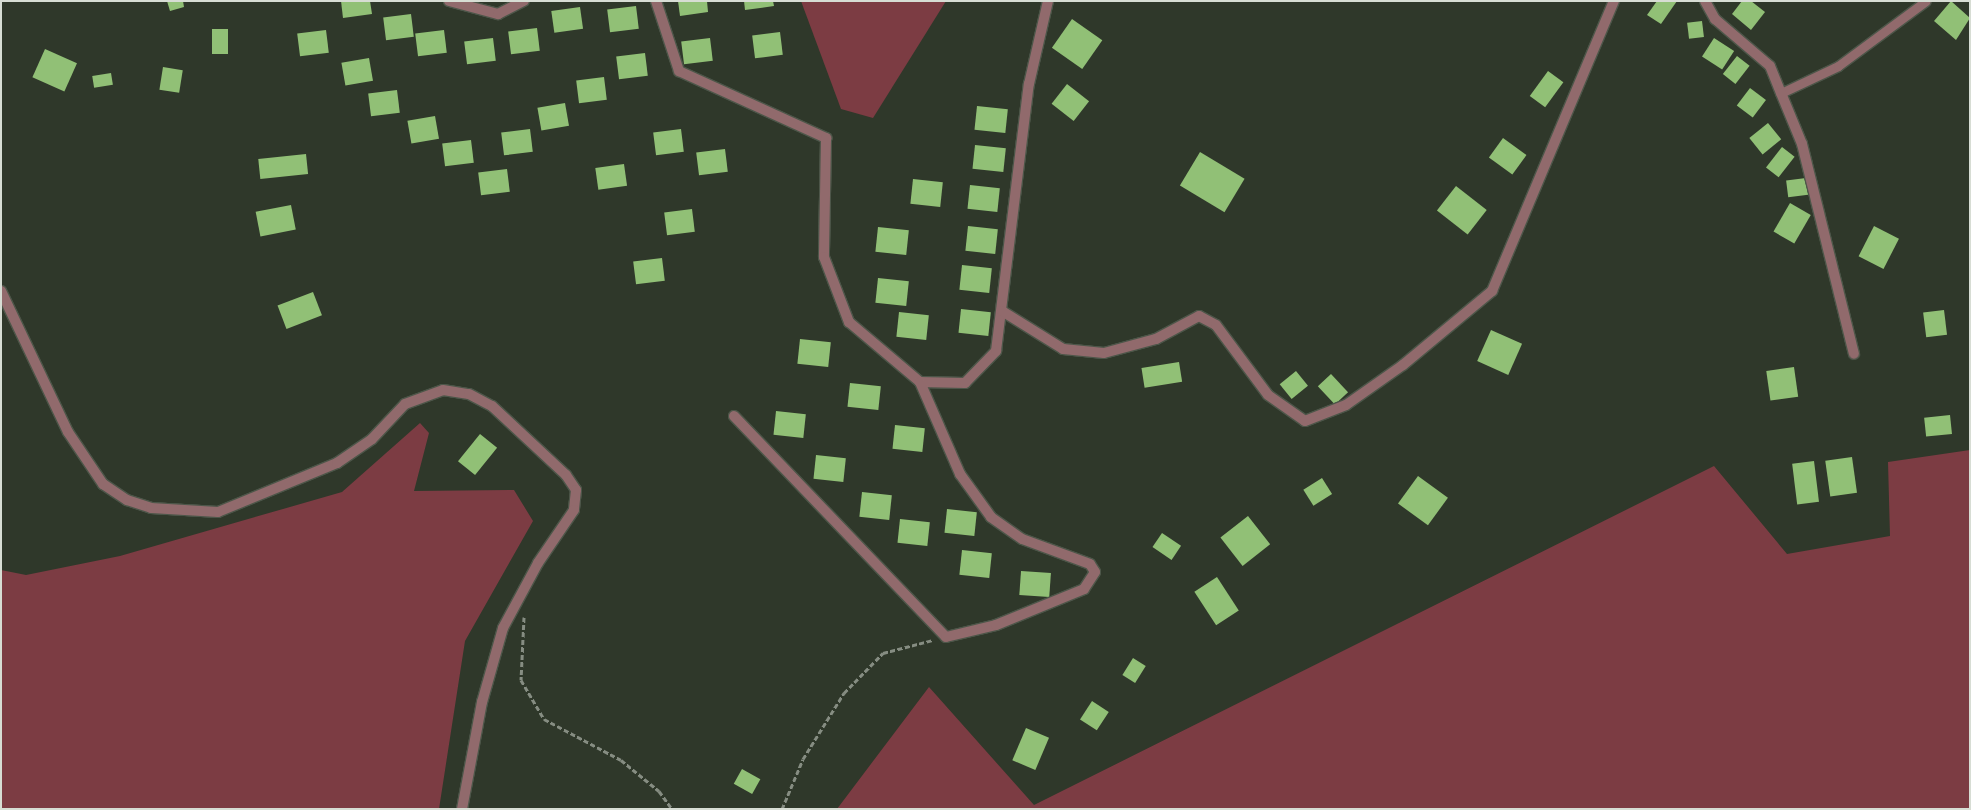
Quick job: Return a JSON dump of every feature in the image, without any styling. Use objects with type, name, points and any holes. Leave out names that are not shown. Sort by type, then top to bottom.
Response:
[{"type":"street","points":[[449,1],[498,14],[524,1]]},
{"type":"street","points":[[656,1],[679,71],[826,138],[824,257],[850,322],[920,382],[960,474],[991,517],[1022,539],[1090,564],[1095,572],[1084,589],[1058,601],[996,625],[946,637],[734,416]]},
{"type":"street","points":[[920,382],[965,383],[996,351],[1029,84],[1048,1]]},
{"type":"street","points":[[1002,311],[1063,349],[1104,353],[1156,339],[1198,316],[1216,325],[1268,395],[1305,421],[1346,405],[1403,365],[1492,291],[1614,1]]},
{"type":"street","points":[[1705,1],[1715,20],[1770,66],[1817,197],[1854,354]]},
{"type":"street","points":[[1,291],[68,432],[103,484],[127,500],[151,508],[218,512],[337,463],[372,439],[405,404],[443,390],[469,394],[492,406],[566,475],[576,490],[574,510],[538,563],[503,628],[482,702],[462,809]]},
{"type":"lane","points":[[1781,93],[1838,66],[1926,1]]},
{"type":"path","points":[[525,612],[521,680],[544,719],[620,760],[659,790],[672,809]]},
{"type":"path","points":[[782,809],[804,759],[844,693],[883,652],[946,637]]},
{"type":"shaded area","points":[[801,1],[946,1],[873,118],[841,109]]},
{"type":"shaded area","points":[[420,423],[429,433],[414,491],[514,490],[533,521],[465,641],[439,809],[1,809],[1,570],[26,575],[120,556],[342,492]]},
{"type":"shaded area","points":[[1970,450],[1970,809],[837,809],[929,687],[1034,805],[1714,466],[1787,554],[1890,536],[1888,462]]},
{"type":"building","points":[[167,1],[183,1],[184,7],[170,11]]},
{"type":"building","points":[[341,1],[370,1],[372,14],[343,18]]},
{"type":"building","points":[[678,1],[707,1],[708,12],[680,16]]},
{"type":"building","points":[[744,1],[773,1],[774,6],[745,10]]},
{"type":"building","points":[[1657,1],[1677,1],[1661,24],[1647,15]]},
{"type":"building","points":[[1742,1],[1751,1],[1765,12],[1751,30],[1732,14]]},
{"type":"building","points":[[1951,1],[1970,18],[1956,40],[1934,21]]},
{"type":"building","points":[[636,6],[639,29],[610,32],[607,10]]},
{"type":"building","points":[[580,7],[583,29],[554,33],[551,11]]},
{"type":"building","points":[[411,14],[414,37],[386,40],[383,17]]},
{"type":"building","points":[[1072,19],[1102,40],[1082,69],[1052,48]]},
{"type":"building","points":[[1702,21],[1704,37],[1689,39],[1687,23]]},
{"type":"building","points":[[537,28],[540,51],[511,54],[508,32]]},
{"type":"building","points":[[212,29],[228,29],[228,54],[212,54]]},
{"type":"building","points":[[326,30],[329,53],[300,56],[297,34]]},
{"type":"building","points":[[444,30],[447,53],[418,56],[415,34]]},
{"type":"building","points":[[780,32],[783,55],[755,58],[752,35]]},
{"type":"building","points":[[493,38],[496,61],[467,64],[464,42]]},
{"type":"building","points":[[710,38],[713,61],[684,64],[681,42]]},
{"type":"building","points":[[1714,38],[1734,51],[1722,70],[1702,56]]},
{"type":"building","points":[[45,49],[77,63],[64,92],[32,77]]},
{"type":"building","points":[[645,53],[648,76],[619,79],[616,57]]},
{"type":"building","points":[[1737,56],[1750,66],[1735,84],[1723,74]]},
{"type":"building","points":[[369,58],[373,81],[345,86],[341,63]]},
{"type":"building","points":[[163,67],[183,70],[179,93],[159,90]]},
{"type":"building","points":[[1548,71],[1563,82],[1545,107],[1530,96]]},
{"type":"building","points":[[111,73],[113,85],[94,88],[92,76]]},
{"type":"building","points":[[604,77],[607,100],[579,103],[576,80]]},
{"type":"building","points":[[1067,84],[1089,101],[1074,121],[1052,104]]},
{"type":"building","points":[[1750,88],[1766,100],[1753,118],[1737,106]]},
{"type":"building","points":[[397,90],[400,113],[371,116],[368,94]]},
{"type":"building","points":[[565,103],[569,126],[541,131],[537,108]]},
{"type":"building","points":[[977,106],[1008,109],[1005,133],[974,130]]},
{"type":"building","points":[[435,116],[439,139],[411,144],[407,121]]},
{"type":"building","points":[[1768,123],[1781,139],[1763,154],[1749,138]]},
{"type":"building","points":[[530,129],[533,152],[504,155],[501,133]]},
{"type":"building","points":[[681,129],[684,152],[656,155],[653,132]]},
{"type":"building","points":[[1503,138],[1526,155],[1512,174],[1489,157]]},
{"type":"building","points":[[471,140],[474,163],[445,166],[442,144]]},
{"type":"building","points":[[975,145],[1006,148],[1003,172],[972,169]]},
{"type":"building","points":[[1782,147],[1795,157],[1779,177],[1766,167]]},
{"type":"building","points":[[725,149],[728,172],[699,175],[696,153]]},
{"type":"building","points":[[1200,152],[1245,179],[1224,212],[1180,185]]},
{"type":"building","points":[[306,154],[308,174],[260,179],[258,159]]},
{"type":"building","points":[[624,164],[627,186],[598,190],[595,168]]},
{"type":"building","points":[[507,169],[510,192],[481,195],[478,173]]},
{"type":"building","points":[[1806,178],[1808,195],[1788,197],[1786,180]]},
{"type":"building","points":[[913,179],[943,182],[940,207],[910,204]]},
{"type":"building","points":[[970,185],[1000,188],[997,212],[967,209]]},
{"type":"building","points":[[1456,186],[1487,210],[1468,234],[1437,210]]},
{"type":"building","points":[[1790,203],[1811,215],[1794,244],[1774,232]]},
{"type":"building","points":[[291,205],[296,230],[260,236],[256,212]]},
{"type":"building","points":[[692,209],[695,232],[667,235],[664,212]]},
{"type":"building","points":[[968,226],[998,229],[995,254],[965,251]]},
{"type":"building","points":[[1874,226],[1899,239],[1884,269],[1859,256]]},
{"type":"building","points":[[878,227],[909,230],[906,255],[875,252]]},
{"type":"building","points":[[662,258],[665,281],[636,284],[633,262]]},
{"type":"building","points":[[962,265],[992,268],[989,293],[959,290]]},
{"type":"building","points":[[878,278],[909,281],[906,306],[875,303]]},
{"type":"building","points":[[313,292],[322,315],[286,329],[278,306]]},
{"type":"building","points":[[961,309],[991,312],[988,336],[958,333]]},
{"type":"building","points":[[1944,310],[1947,335],[1926,337],[1923,313]]},
{"type":"building","points":[[899,312],[929,315],[926,340],[896,337]]},
{"type":"building","points":[[1491,330],[1522,344],[1508,375],[1477,361]]},
{"type":"building","points":[[800,339],[831,342],[828,367],[797,364]]},
{"type":"building","points":[[1179,362],[1182,382],[1145,388],[1141,368]]},
{"type":"building","points":[[1794,367],[1798,397],[1770,401],[1766,371]]},
{"type":"building","points":[[1296,371],[1308,386],[1292,399],[1280,384]]},
{"type":"building","points":[[1331,374],[1348,392],[1335,405],[1318,386]]},
{"type":"building","points":[[850,383],[881,386],[878,410],[847,407]]},
{"type":"building","points":[[776,411],[806,414],[803,438],[773,435]]},
{"type":"building","points":[[1950,415],[1952,434],[1926,437],[1924,418]]},
{"type":"building","points":[[895,425],[925,428],[922,452],[892,449]]},
{"type":"building","points":[[480,434],[497,448],[475,475],[458,461]]},
{"type":"building","points":[[816,455],[846,458],[843,482],[813,479]]},
{"type":"building","points":[[1852,457],[1857,493],[1830,496],[1825,461]]},
{"type":"building","points":[[1814,461],[1819,502],[1797,504],[1792,464]]},
{"type":"building","points":[[1418,476],[1448,498],[1428,525],[1398,504]]},
{"type":"building","points":[[1322,478],[1332,494],[1313,506],[1303,490]]},
{"type":"building","points":[[862,492],[892,495],[889,520],[859,517]]},
{"type":"building","points":[[947,509],[977,512],[974,536],[944,533]]},
{"type":"building","points":[[1248,516],[1270,544],[1243,566],[1220,538]]},
{"type":"building","points":[[900,519],[930,522],[927,546],[897,543]]},
{"type":"building","points":[[1162,533],[1181,546],[1172,560],[1152,547]]},
{"type":"building","points":[[962,550],[992,553],[989,578],[959,575]]},
{"type":"building","points":[[1021,571],[1051,573],[1049,597],[1019,595]]},
{"type":"building","points":[[1217,577],[1239,611],[1216,625],[1194,592]]},
{"type":"building","points":[[1133,658],[1146,666],[1135,683],[1122,675]]},
{"type":"building","points":[[1092,701],[1109,712],[1097,730],[1080,719]]},
{"type":"building","points":[[1026,728],[1049,738],[1035,770],[1012,760]]},
{"type":"building","points":[[742,769],[760,779],[752,794],[734,784]]}]
